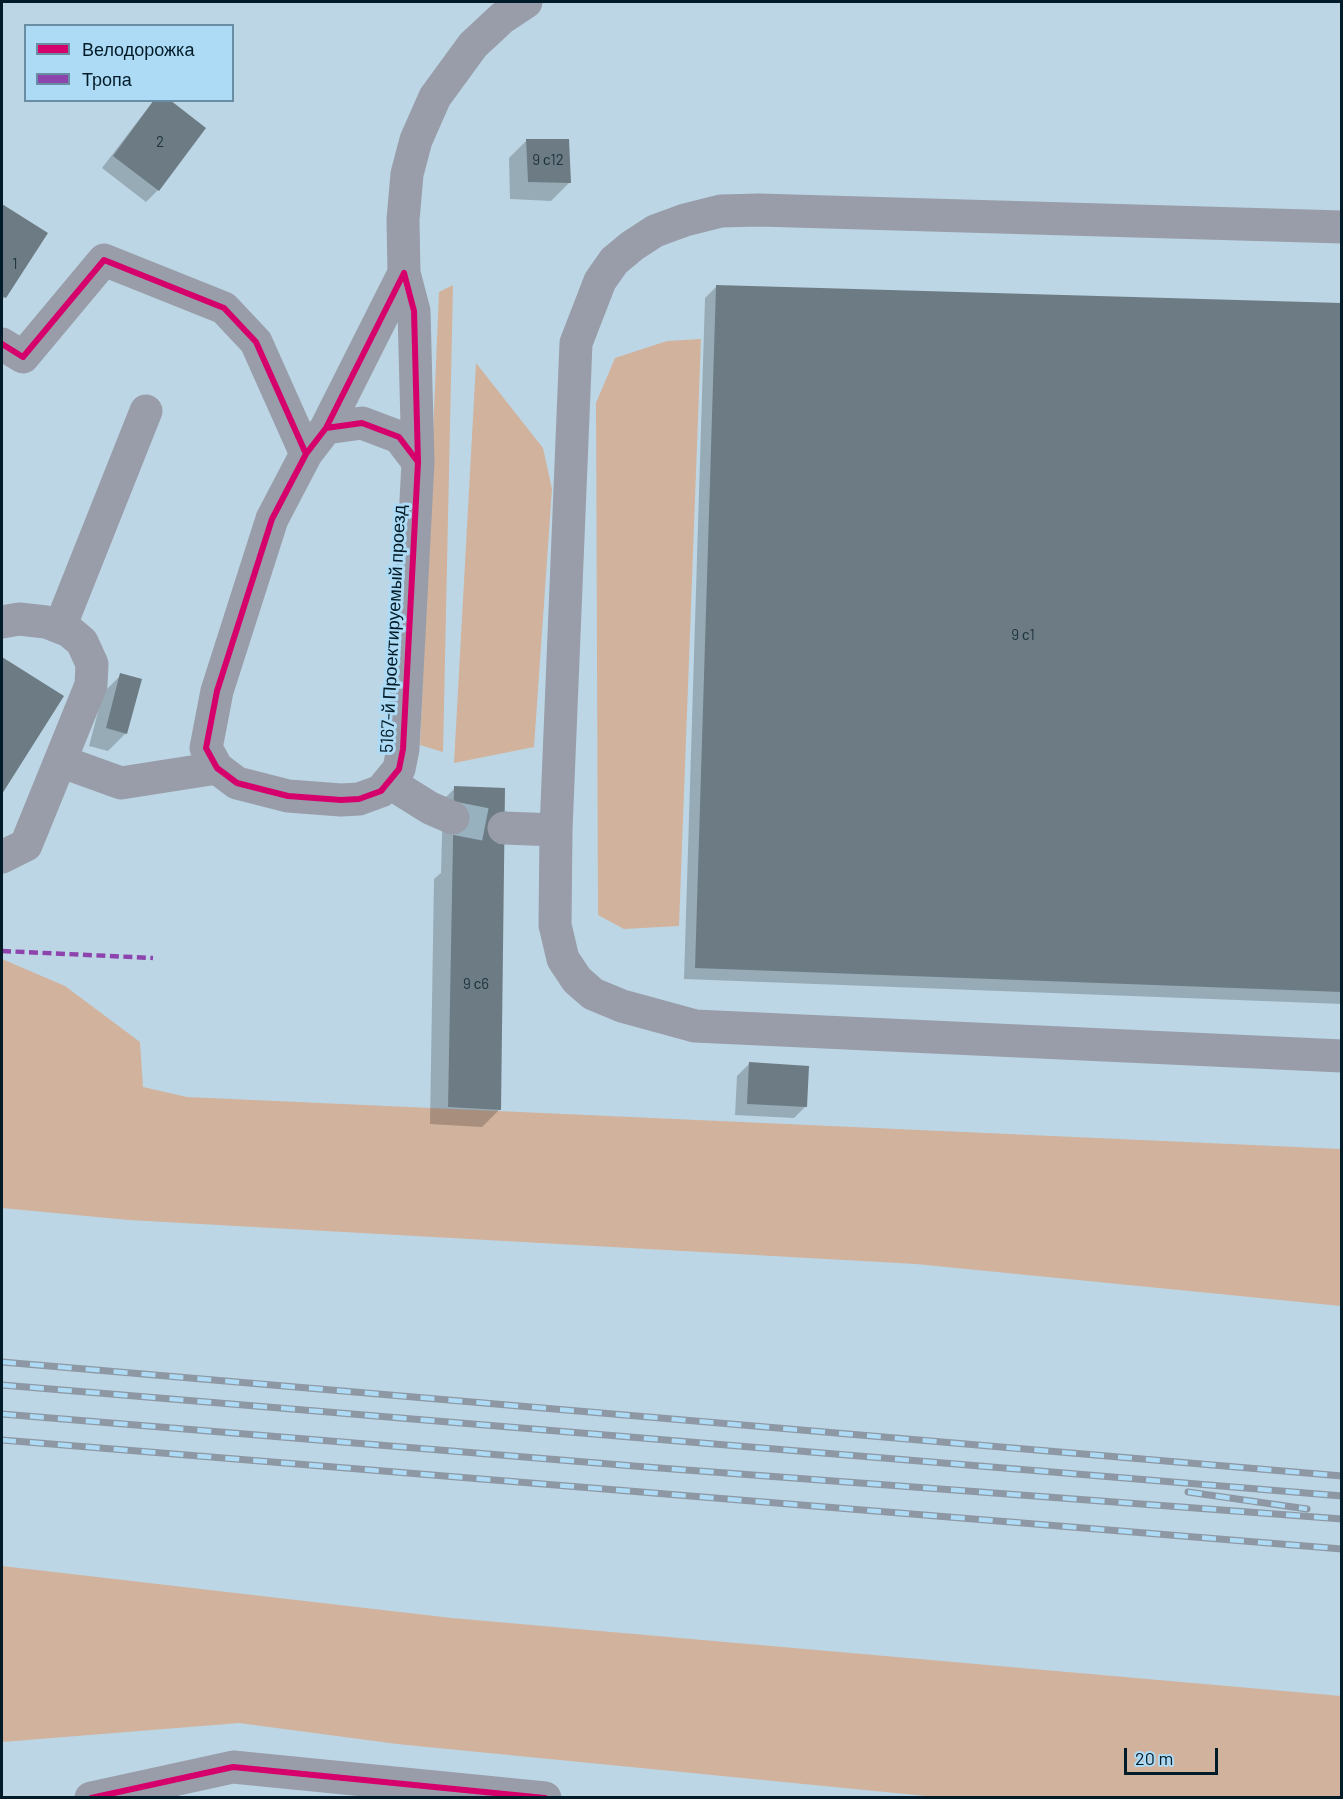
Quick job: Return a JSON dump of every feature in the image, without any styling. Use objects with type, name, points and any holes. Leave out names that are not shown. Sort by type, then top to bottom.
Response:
[{"type":"street","points":[[453,818],[430,808],[390,783],[381,791],[359,798],[341,800],[288,796],[237,783],[217,768],[206,748],[217,691],[272,519],[306,454],[326,428],[404,273],[403,220],[407,174],[416,140],[435,97],[474,45],[502,18],[526,2]]},
{"type":"street","points":[[1341,227],[759,210],[721,211],[685,220],[655,231],[614,261],[600,281],[576,344],[556,830],[555,925],[563,959],[576,980],[593,994],[621,1006],[695,1026],[1341,1056]]},
{"type":"street","points":[[2,344],[23,357],[104,260],[224,308],[256,342],[306,454]]},
{"type":"street","name":"5167-й Проектируемый проезд","points":[[390,783],[399,769],[403,749],[418,462],[414,311],[404,273]]},
{"type":"street","points":[[60,627],[146,411]]},
{"type":"street","points":[[326,428],[362,423],[372,426],[399,437],[418,462]]},
{"type":"street","points":[[2,622],[19,619],[46,622],[60,627],[82,642],[92,664],[91,685],[26,845],[2,857]]},
{"type":"street","points":[[60,761],[121,783],[217,768]]},
{"type":"street","points":[[504,828],[556,830]]},
{"type":"street","points":[[91,1797],[233,1767],[284,1786],[545,1797]]},
{"type":"shaded area","points":[[453,285],[443,752],[420,745],[439,292]]},
{"type":"shaded area","points":[[701,339],[679,926],[624,929],[598,915],[596,403],[615,358],[667,341]]},
{"type":"shaded area","points":[[476,363],[543,448],[552,489],[534,747],[454,763]]},
{"type":"shaded area","points":[[2,959],[65,986],[140,1042],[143,1087],[187,1097],[1341,1149],[1341,1306],[916,1264],[129,1220],[2,1208]]},
{"type":"shaded area","points":[[2,1566],[452,1618],[1341,1696],[1341,1797],[936,1797],[397,1744],[239,1723],[2,1742]]},
{"type":"building","points":[[153,102],[173,102],[206,128],[159,191],[113,156]]},
{"type":"building","points":[[526,139],[569,139],[571,183],[528,182]]},
{"type":"building","points":[[2,204],[48,233],[6,298],[2,296]]},
{"type":"building","points":[[716,285],[1342,303],[1342,992],[695,968]]},
{"type":"building","points":[[2,657],[64,696],[2,794]]},
{"type":"building","points":[[120,673],[142,679],[127,734],[106,728]]},
{"type":"building","points":[[454,786],[505,788],[501,1110],[448,1107]]},
{"type":"building","points":[[749,1062],[809,1066],[807,1107],[747,1104]]},
{"type":"tunnel","points":[[453,818],[504,828]]},
{"type":"railway","points":[[2,1362],[1342,1476]]},
{"type":"railway","points":[[2,1385],[1342,1496]]},
{"type":"railway","points":[[2,1414],[646,1467],[1342,1519]]},
{"type":"railway","points":[[2,1440],[1342,1549]]},
{"type":"railway","points":[[1188,1492],[1307,1509]]},
{"type":"marked path","points":[[2,951],[153,958]]},
{"type":"cycle path","points":[[2,344],[23,357],[104,260],[224,308],[256,342],[306,454]]},
{"type":"cycle path","points":[[326,428],[404,273],[414,311],[418,462],[403,749],[399,769],[381,791],[359,799],[288,796],[237,783],[217,768],[206,748],[217,691],[272,519],[306,454],[326,428],[362,423],[399,437],[418,462]]},
{"type":"cycle path","points":[[91,1798],[233,1767],[545,1798]]}]
